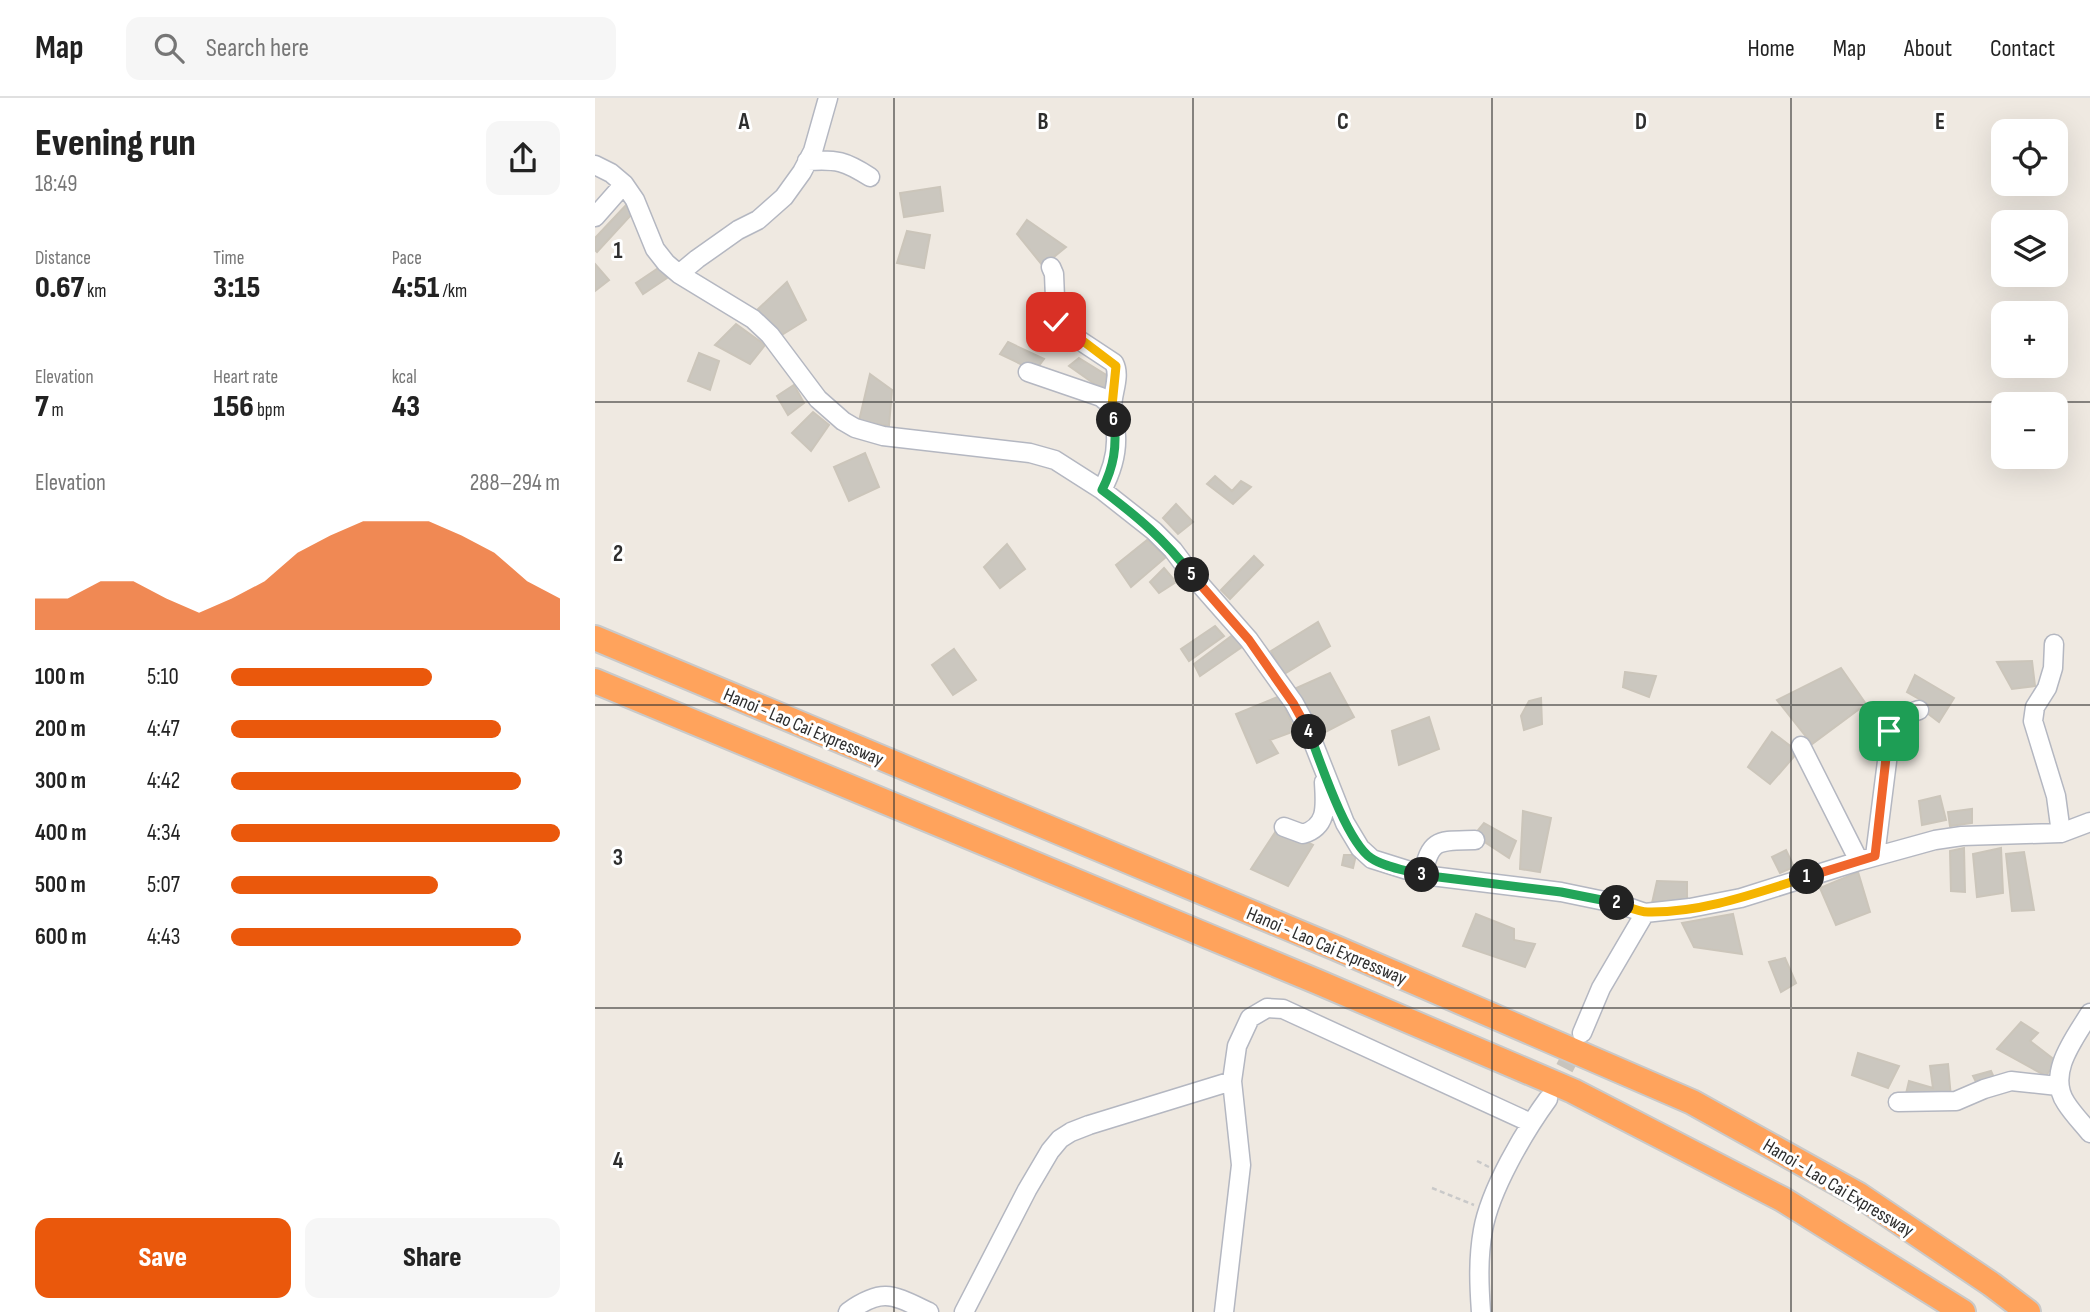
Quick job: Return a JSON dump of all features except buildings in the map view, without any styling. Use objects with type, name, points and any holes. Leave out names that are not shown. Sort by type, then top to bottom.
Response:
[{"type":"highway","name":"Hanoi - Lao Cai Expressway","points":[[595,639],[1336,948],[1692,1102],[1859,1195],[2028,1312]]},
{"type":"highway","name":"Hanoi - Lao Cai Expressway","points":[[595,681],[1573,1091],[1782,1199],[1963,1312]]},
{"type":"street","points":[[679,274],[736,223],[770,211],[784,197],[813,151],[828,98]]},
{"type":"street","points":[[807,161],[849,164],[870,177]]},
{"type":"street","points":[[595,165],[624,184],[635,200],[655,248],[666,263],[679,274],[753,319],[770,335],[818,399],[843,421],[855,428],[883,436],[1030,453],[1055,460],[1132,513],[1173,550],[1249,640],[1293,703],[1307,727],[1345,823],[1360,848],[1372,859],[1423,875],[1561,892],[1619,904],[1645,913],[1741,898],[1935,840],[1962,836],[2061,833],[2090,822]]},
{"type":"street","points":[[595,217],[624,184]]},
{"type":"street","points":[[1051,267],[1054,274],[1058,326],[1116,366],[1112,406],[1116,453],[1102,490]]},
{"type":"street","points":[[1028,372],[1101,397],[1112,406]]},
{"type":"street","points":[[2053,644],[2053,668],[2047,688],[2035,707],[2033,721],[2056,796],[2061,833]]},
{"type":"street","points":[[2036,677],[2040,686],[2040,699]]},
{"type":"street","points":[[1867,859],[1892,722],[1919,710]]},
{"type":"street","points":[[1801,746],[1867,859]]},
{"type":"street","points":[[1284,827],[1303,834],[1315,829],[1322,821],[1325,807],[1324,771]]},
{"type":"street","points":[[1423,875],[1427,857],[1437,843],[1475,840]]},
{"type":"street","points":[[1582,1032],[1601,988],[1645,913]]},
{"type":"street","points":[[1224,1312],[1241,1166],[1232,1081],[1237,1046],[1250,1018],[1268,1008],[1283,1009],[1531,1123]]},
{"type":"street","points":[[2090,1013],[2063,1059],[2058,1086],[2064,1101],[2090,1133]]},
{"type":"street","points":[[964,1312],[1027,1190],[1061,1139],[1089,1125],[1232,1081]]},
{"type":"street","points":[[1898,1102],[1956,1101],[2011,1081],[2058,1086]]},
{"type":"street","points":[[1481,1312],[1479,1256],[1483,1228],[1504,1174],[1531,1123],[1548,1099]]},
{"type":"street","points":[[848,1312],[865,1300],[881,1295],[891,1296],[929,1312]]},
{"type":"path","points":[[1432,1188],[1489,1210]]},
{"type":"tunnel","points":[[1552,1092],[1578,1042]]},
{"type":"route","points":[[1056,322],[1116,366],[1112,406],[1116,453],[1102,490],[1173,550],[1274,674],[1307,727],[1345,823],[1360,848],[1372,859],[1423,875],[1561,892],[1619,904],[1645,913],[1741,898],[1875,856],[1889,731]]}]
